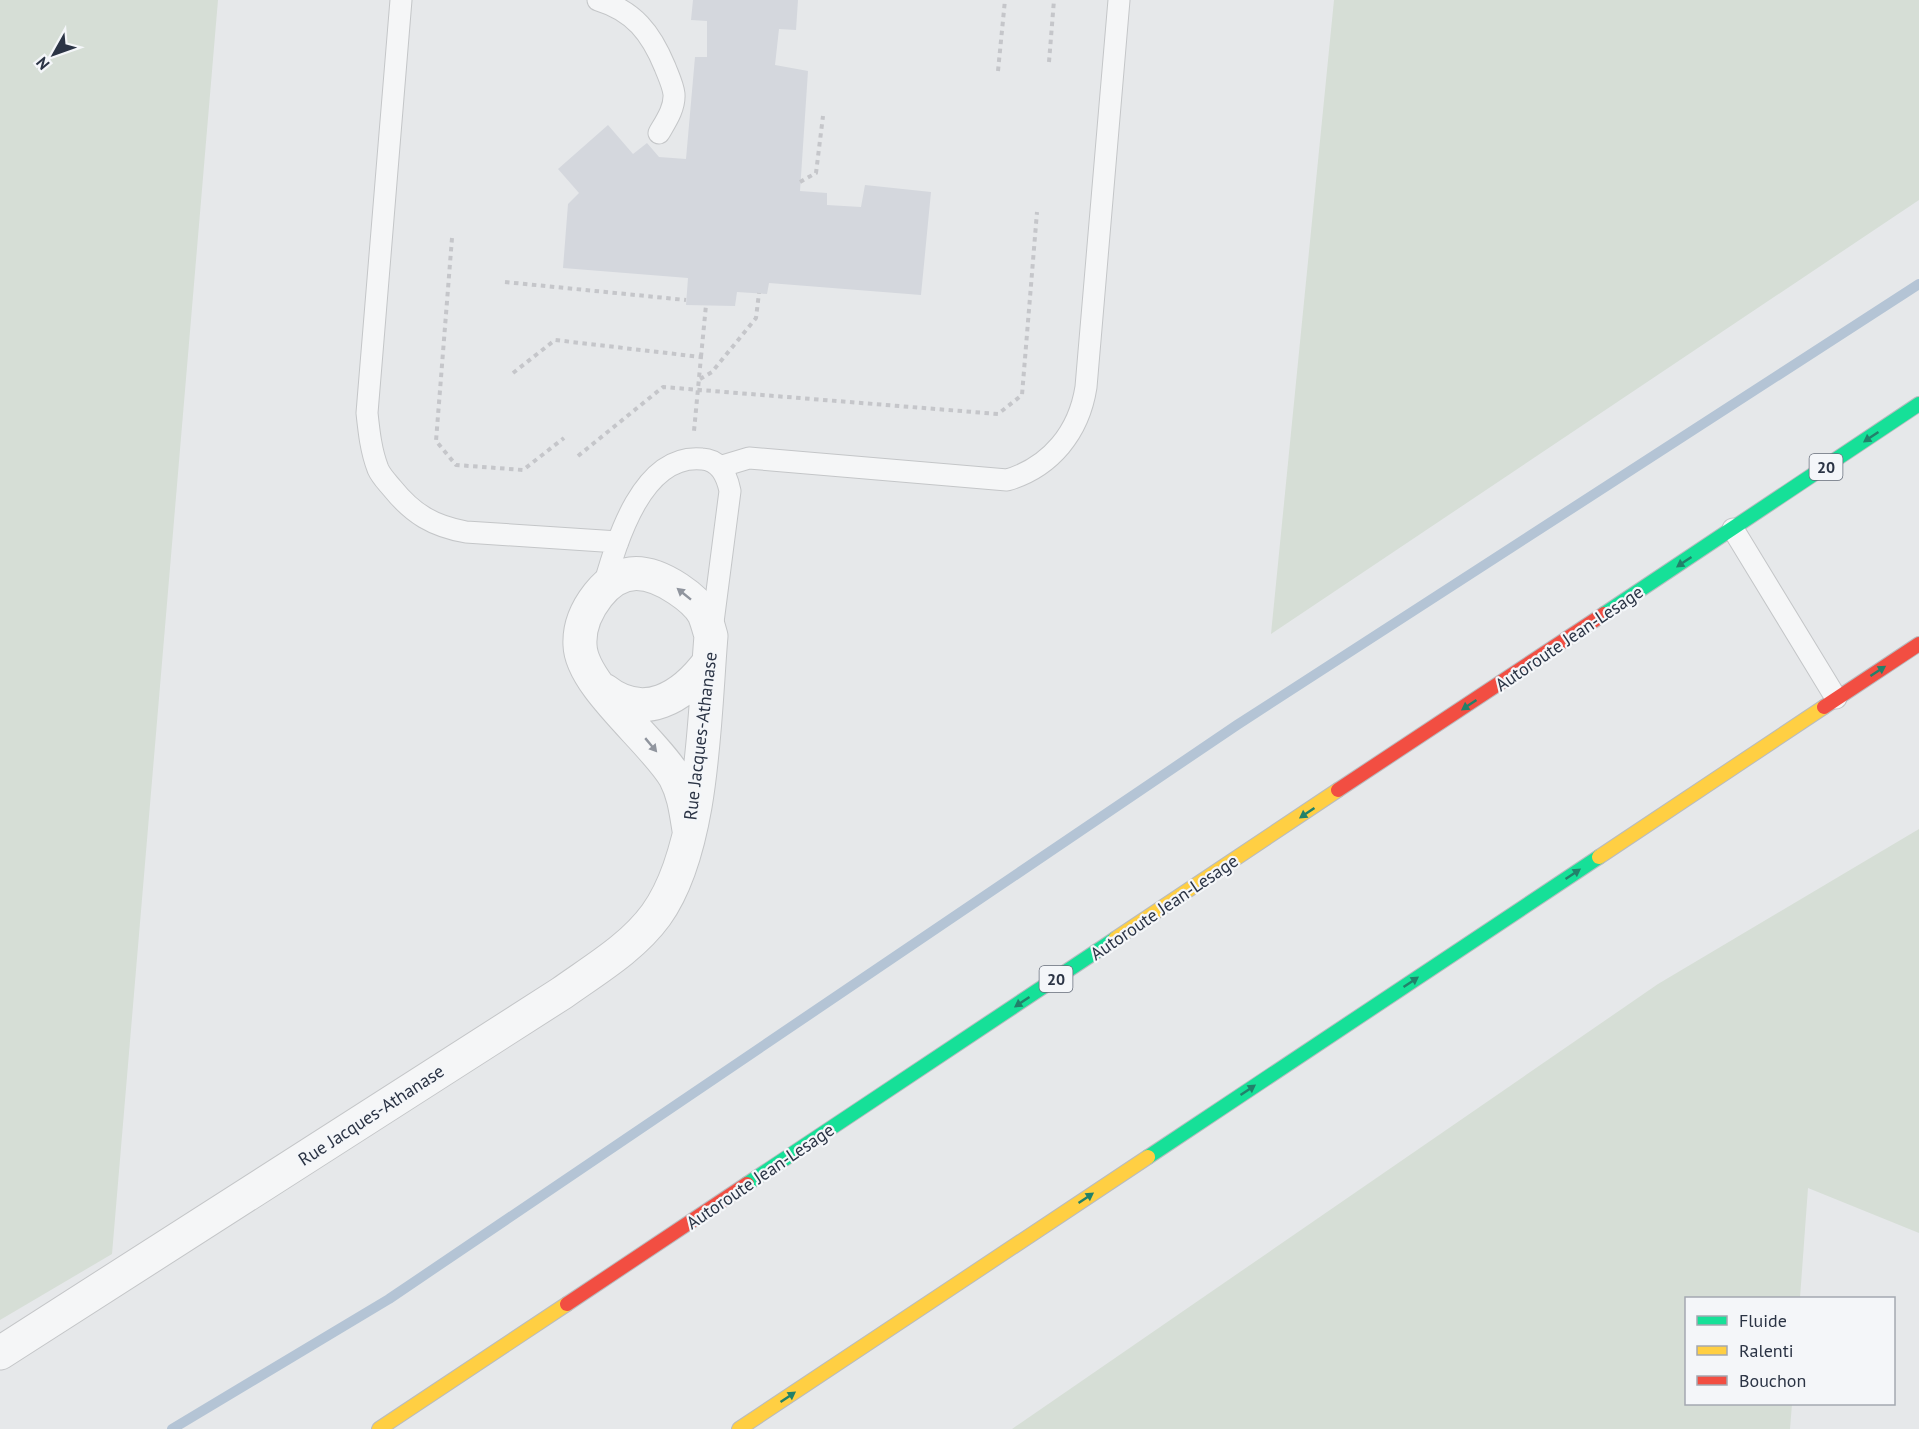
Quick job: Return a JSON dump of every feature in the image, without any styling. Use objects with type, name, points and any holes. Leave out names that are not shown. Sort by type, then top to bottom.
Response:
[{"type":"highway","name":"Autoroute Jean-Lesage","points":[[379,1429],[1733,530],[1919,404]]},
{"type":"highway","points":[[740,1429],[1919,644]]},
{"type":"highway","points":[[861,1365],[1037,1230]]},
{"type":"street","name":"Rue Jacques-Athanase","points":[[0,1353],[552,999],[623,950],[656,916],[670,891],[682,860],[697,796],[710,649],[703,613],[686,594],[660,577],[638,572],[619,576],[589,605],[581,627],[580,647],[585,668],[661,758],[675,778],[684,800],[689,830]]},
{"type":"street","points":[[598,685],[614,698],[649,705],[667,700],[684,691],[710,649]]},
{"type":"lane","points":[[401,0],[367,413],[379,471],[420,517],[441,527],[466,532],[618,542]]},
{"type":"lane","points":[[598,0],[618,6],[640,22],[656,44],[674,94],[670,115],[659,133]]},
{"type":"lane","points":[[720,467],[749,458],[1007,480],[1037,468],[1065,440],[1083,408],[1086,387],[1119,0]]},
{"type":"lane","points":[[603,589],[618,542],[636,499],[658,476],[677,463],[692,459],[708,459],[720,467],[727,476],[730,491],[710,649]]},
{"type":"lane","points":[[1733,530],[1836,698]]},
{"type":"path","points":[[998,71],[1005,0]]},
{"type":"path","points":[[1049,62],[1054,0]]},
{"type":"path","points":[[800,182],[816,173],[824,116]]},
{"type":"path","points":[[578,456],[663,387],[999,414],[1022,395],[1037,212]]},
{"type":"path","points":[[452,238],[436,441],[456,465],[523,470],[564,438]]},
{"type":"path","points":[[505,282],[686,300]]},
{"type":"path","points":[[699,379],[712,372],[756,318],[759,293]]},
{"type":"path","points":[[692,459],[706,305]]},
{"type":"path","points":[[513,373],[555,340],[701,357]]},
{"type":"shaded area","points":[[0,0],[218,0],[112,1254],[0,1320]]},
{"type":"shaded area","points":[[693,0],[798,0],[796,30],[779,29],[775,65],[808,71],[800,191],[827,193],[827,205],[861,207],[865,185],[931,192],[921,295],[769,283],[767,294],[737,292],[735,306],[686,305],[688,278],[563,268],[568,204],[579,193],[558,169],[608,125],[633,154],[647,143],[659,157],[686,159],[695,57],[707,57],[707,21],[691,20]]},
{"type":"shaded area","points":[[1334,0],[1919,0],[1919,200],[1271,634]]},
{"type":"shaded area","points":[[1919,829],[1919,1233],[1808,1188],[1800,1297],[1685,1297],[1685,1405],[1792,1405],[1790,1429],[1012,1429],[1658,984]]},
{"type":"waterway","points":[[172,1429],[389,1299],[1237,725],[1919,284]]},
{"type":"traffic: fast","points":[[1604,614],[1919,404]]},
{"type":"traffic: fast","points":[[1148,1157],[1599,857]]},
{"type":"traffic: fast","points":[[747,1184],[1115,939]]},
{"type":"traffic: slow","points":[[1599,857],[1824,707]]},
{"type":"traffic: slow","points":[[1115,939],[1338,790]]},
{"type":"traffic: slow","points":[[739,1429],[1148,1157]]},
{"type":"traffic: slow","points":[[379,1429],[567,1304]]},
{"type":"traffic: jam","points":[[1338,790],[1604,614]]},
{"type":"traffic: jam","points":[[1824,707],[1919,644]]},
{"type":"traffic: jam","points":[[567,1304],[747,1184]]}]
